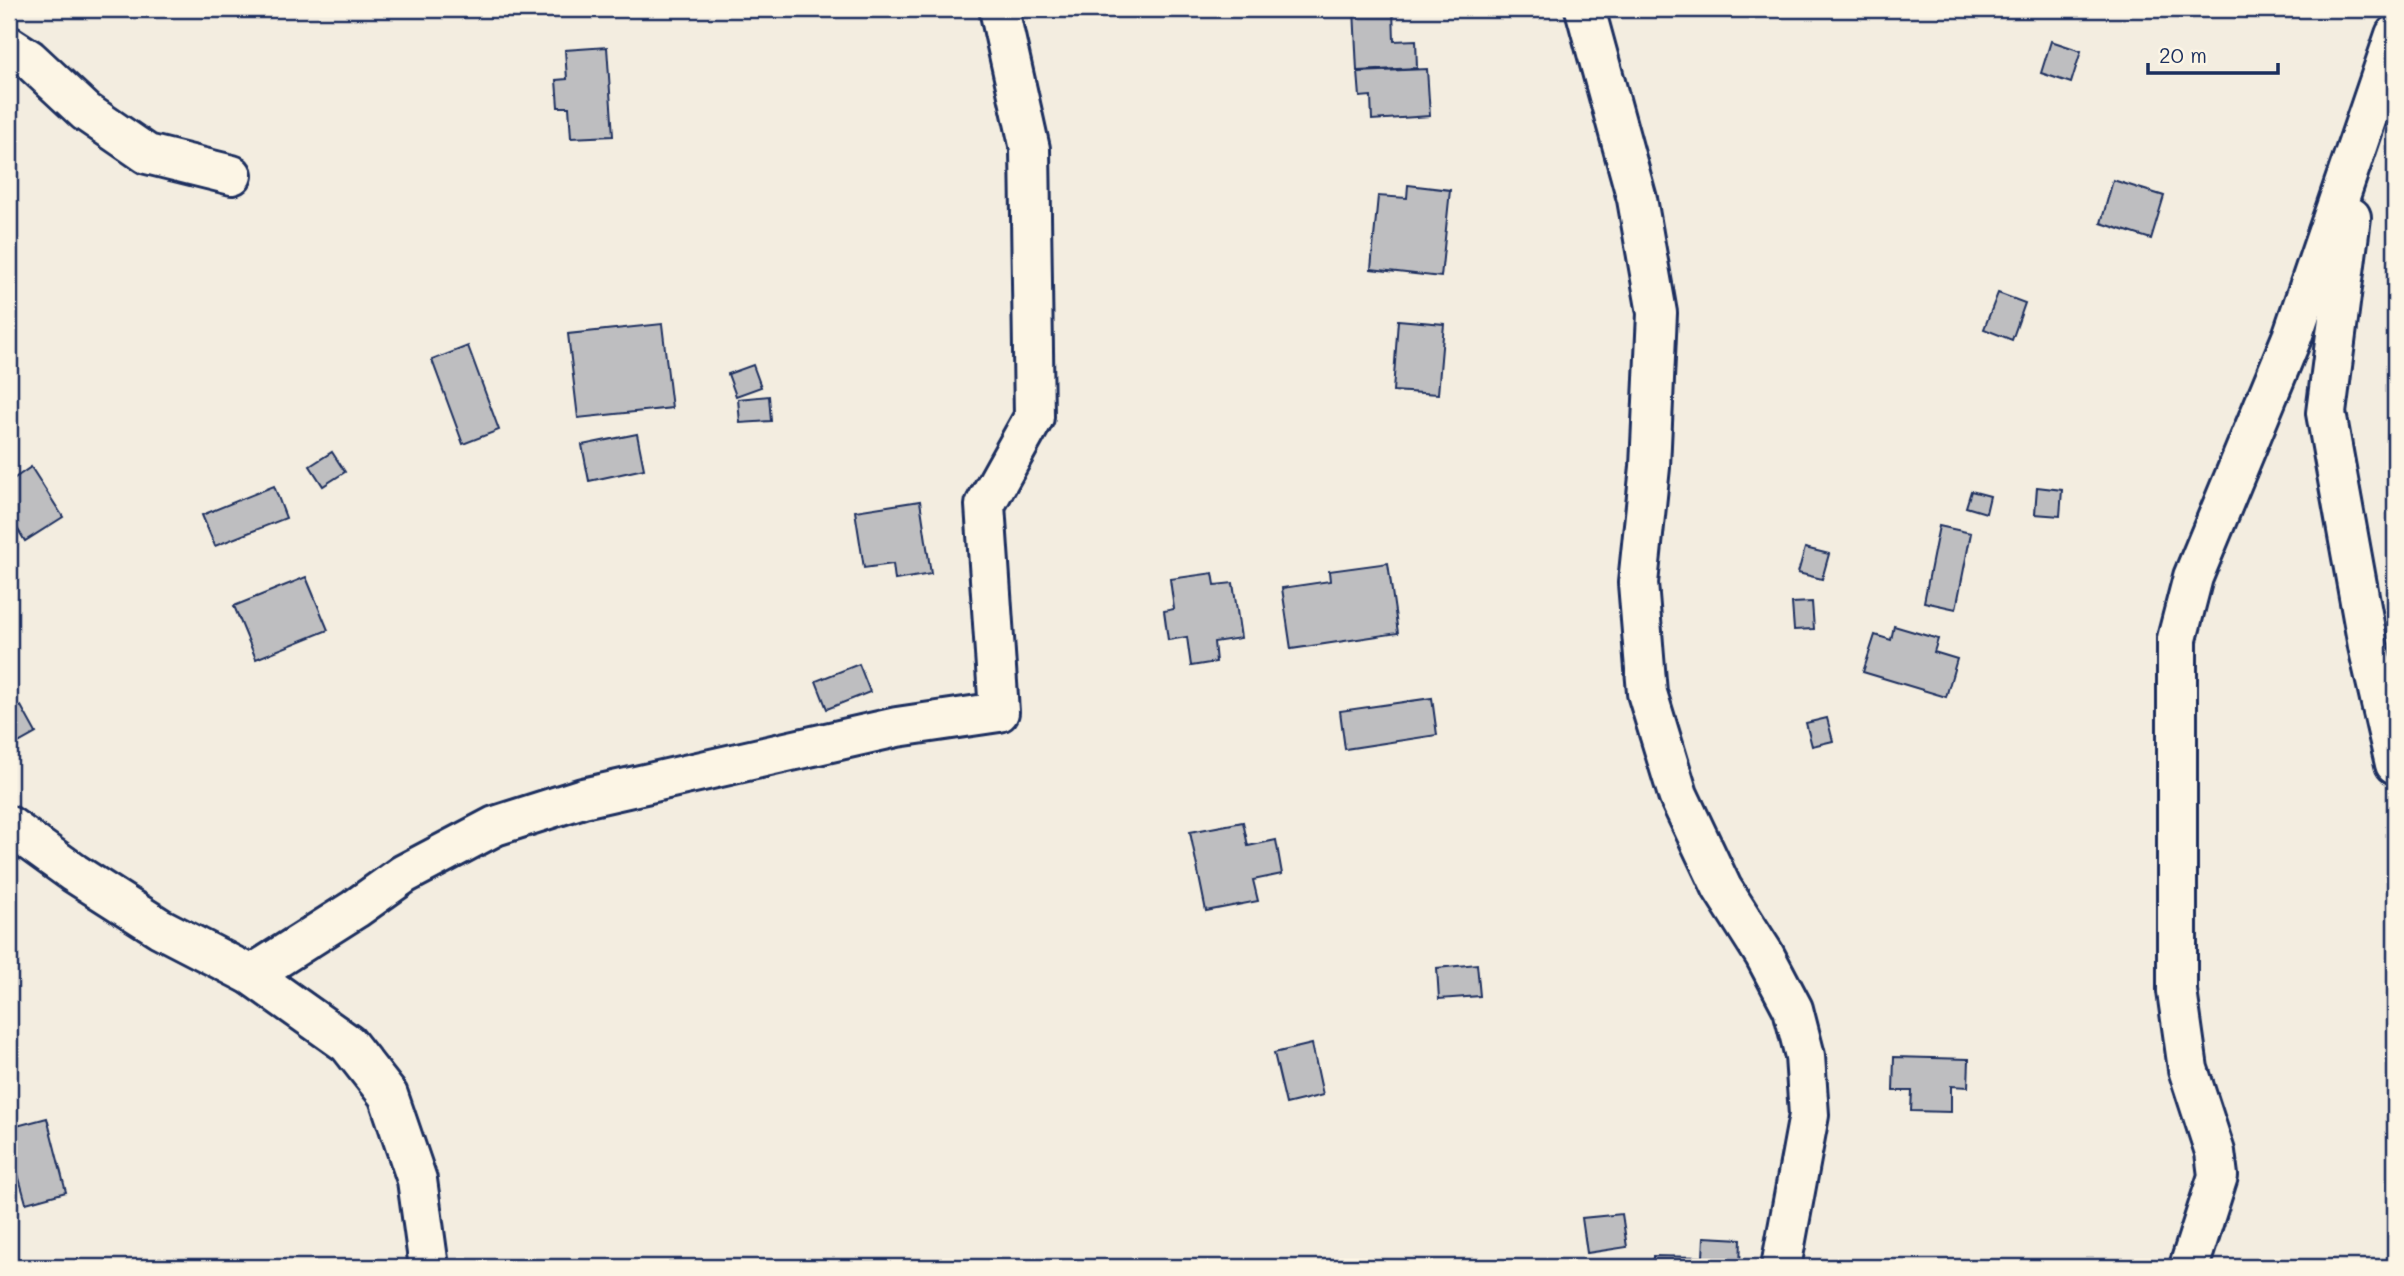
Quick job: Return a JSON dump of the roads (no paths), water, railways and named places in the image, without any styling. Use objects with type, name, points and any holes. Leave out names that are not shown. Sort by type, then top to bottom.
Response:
[{"type":"street","points":[[251,975],[355,909],[404,874],[495,826],[583,798],[648,783],[897,727],[999,712],[985,505],[1034,417],[1030,149],[999,9]]},
{"type":"street","points":[[1585,9],[1637,199],[1657,313],[1650,467],[1637,583],[1647,693],[1678,795],[1722,888],[1793,1009],[1805,1056],[1809,1115],[1781,1267]]},
{"type":"street","points":[[2189,1267],[2218,1176],[2215,1152],[2188,1069],[2177,992],[2177,639],[2193,577],[2292,337],[2395,35]]},
{"type":"street","points":[[9,46],[29,60],[86,112],[147,154],[232,175]]},
{"type":"street","points":[[2360,142],[2326,413],[2368,646],[2395,764]]},
{"type":"street","points":[[9,826],[74,873],[160,928],[251,975],[348,1044],[388,1095],[417,1180],[429,1267]]}]
